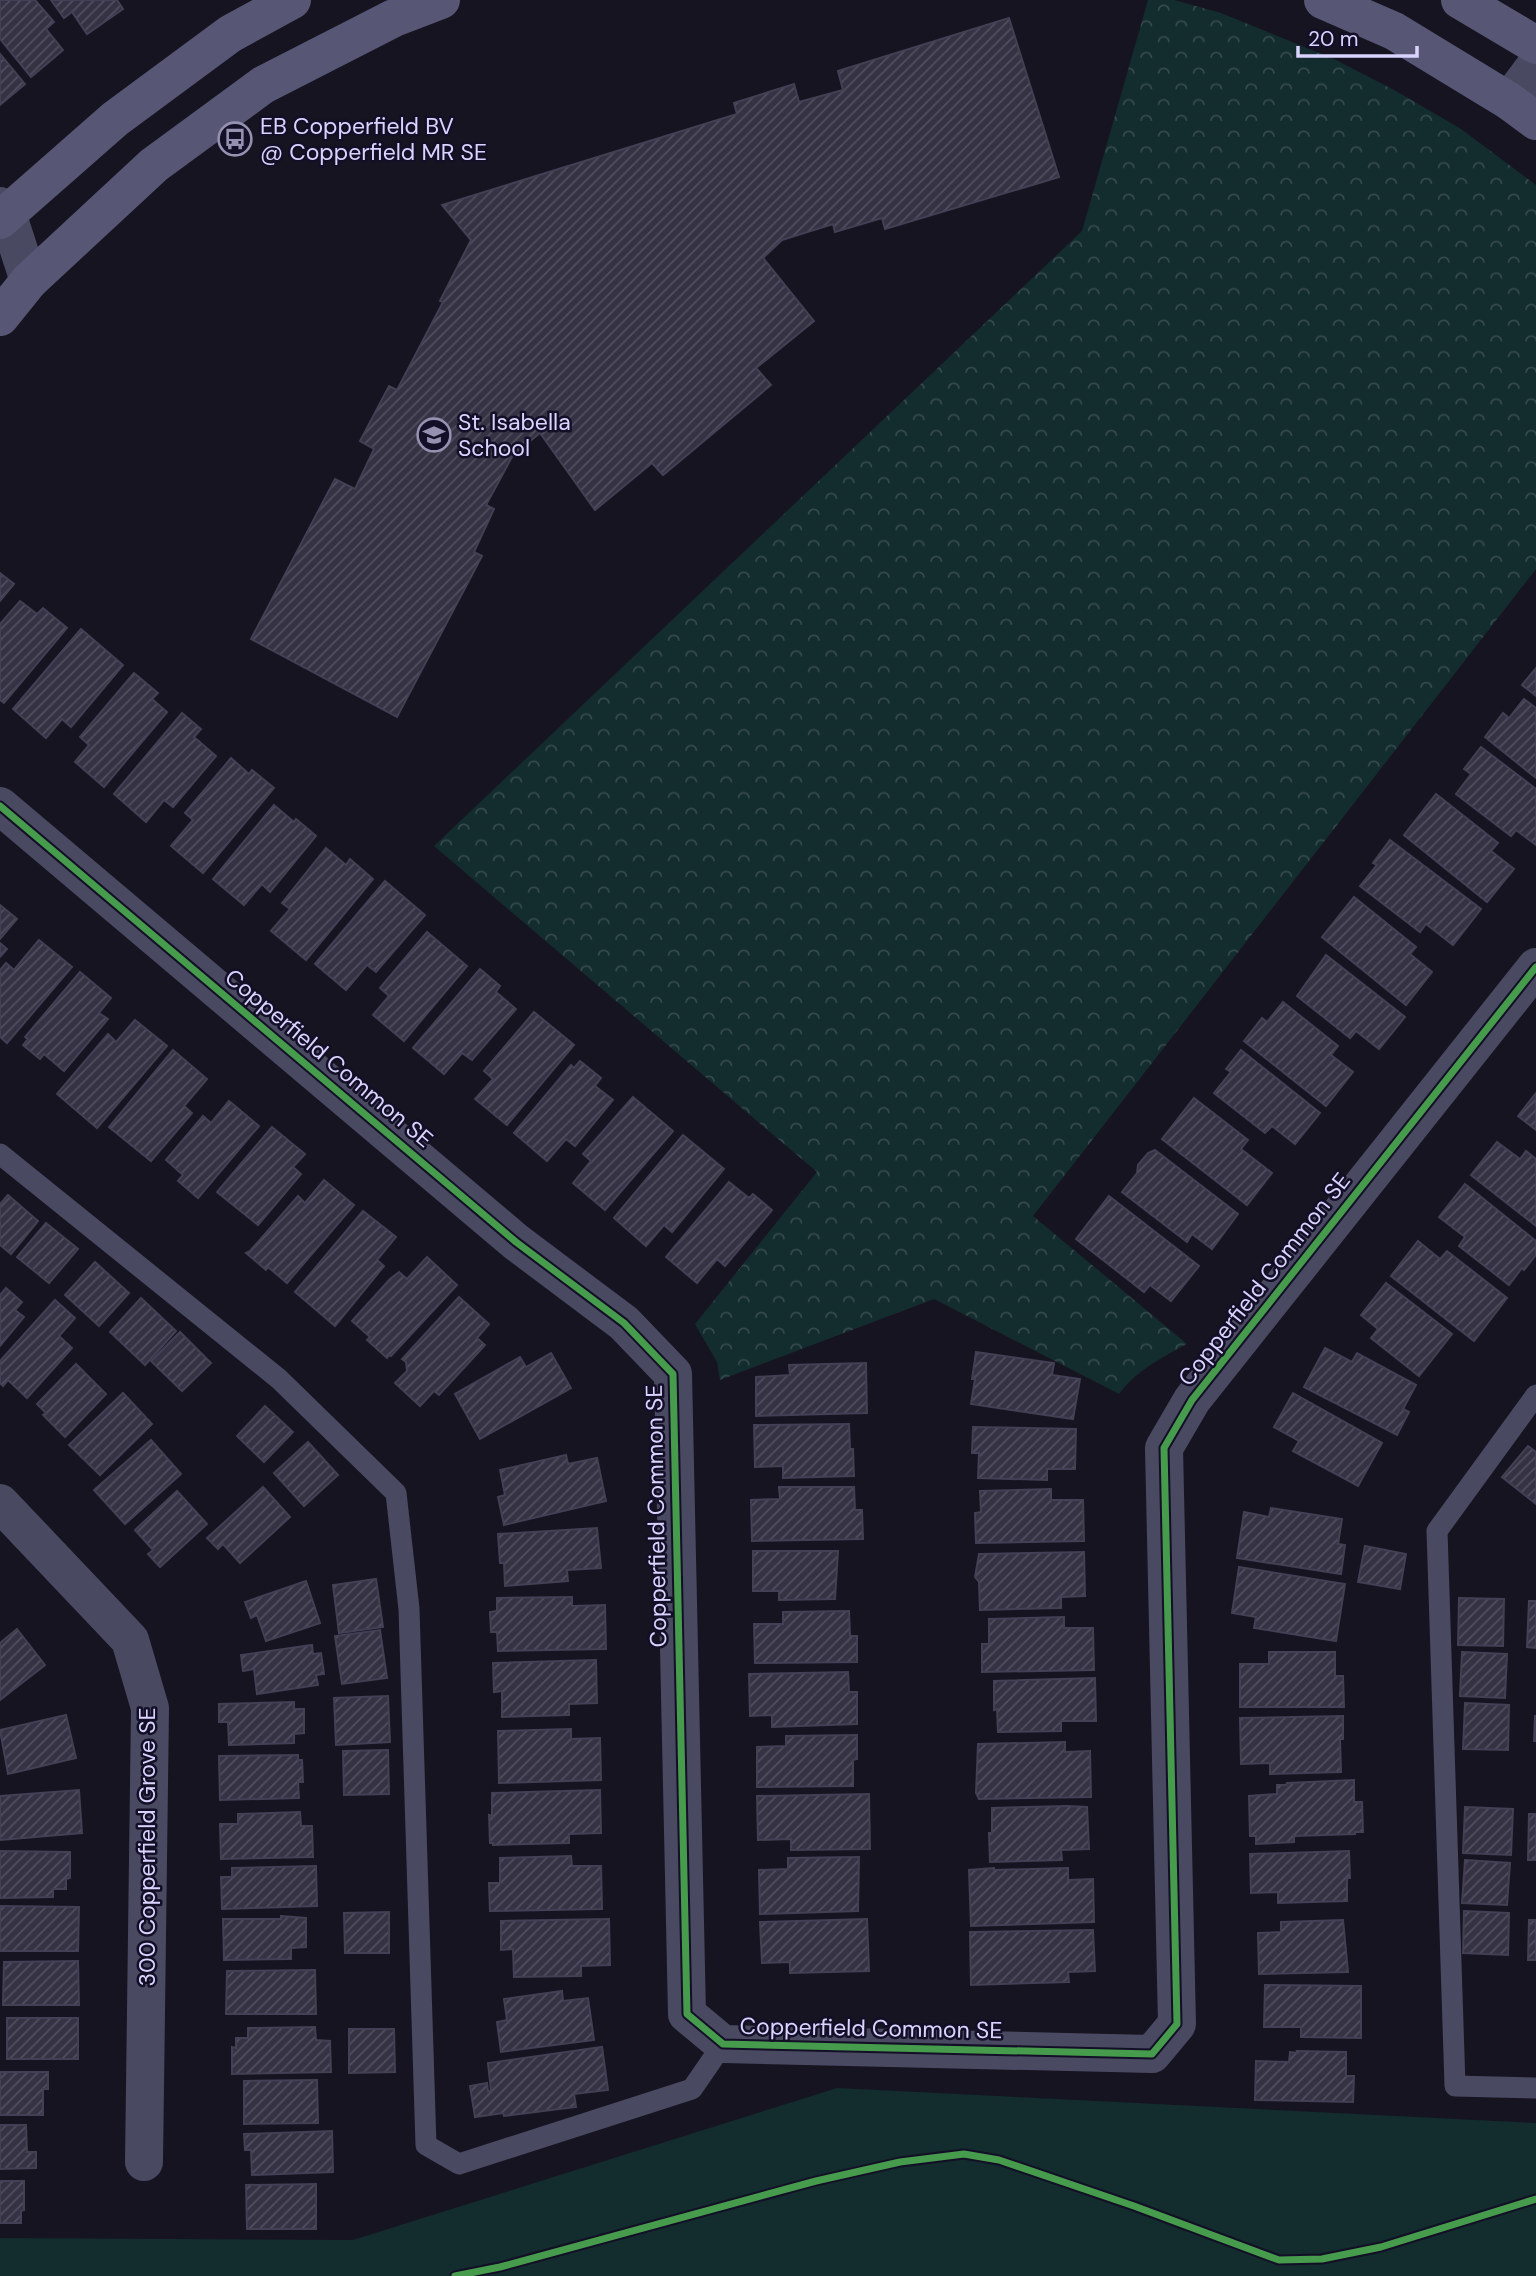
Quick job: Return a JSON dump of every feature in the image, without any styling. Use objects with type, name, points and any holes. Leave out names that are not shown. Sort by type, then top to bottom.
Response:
[{"type":"street","points":[[0,317],[14,274],[2,213],[126,111],[230,34],[292,0]]},
{"type":"street","points":[[14,274],[154,165],[263,85],[394,18],[441,0]]},
{"type":"street","points":[[1323,0],[1394,31],[1523,111],[1536,65]]},
{"type":"street","points":[[1460,0],[1536,45]]},
{"type":"street","name":"Copperfield Common SE","points":[[0,806],[516,1242],[624,1322],[673,1374],[687,2014],[723,2044],[1152,2054],[1177,2024],[1164,1448],[1192,1400],[1536,967]]},
{"type":"street","name":"300 Copperfield Grove SE","points":[[0,1503],[130,1640],[150,1708],[144,2162]]},
{"type":"lane","points":[[0,1154],[279,1379],[396,1493],[409,1609],[426,2145],[459,2164],[692,2089],[723,2044]]},
{"type":"lane","points":[[1536,1395],[1437,1531],[1455,2086],[1536,2088]]},
{"type":"green space","points":[[1148,0],[1174,0],[1221,13],[1334,59],[1461,129],[1536,185],[1536,569],[1033,1216],[1187,1344],[1142,1371],[1119,1394],[934,1299],[720,1380],[717,1362],[695,1324],[817,1172],[434,846],[1082,231]]},
{"type":"green space","points":[[837,2088],[1536,2123],[1536,2276],[0,2276],[0,2238],[353,2240]]},
{"type":"building","points":[[0,0],[35,0],[54,22],[46,29],[63,50],[31,77],[0,39]]},
{"type":"building","points":[[51,0],[117,0],[123,9],[87,34],[72,12],[64,18]]},
{"type":"building","points":[[1009,18],[1059,177],[885,229],[882,218],[835,232],[833,224],[782,240],[763,258],[814,321],[756,368],[771,385],[663,475],[652,463],[595,510],[540,433],[513,455],[486,505],[494,509],[474,552],[482,556],[397,717],[251,639],[335,479],[355,489],[374,449],[360,441],[389,386],[397,390],[443,302],[440,301],[471,240],[442,205],[737,114],[734,103],[794,84],[799,102],[843,90],[838,71]]},
{"type":"building","points":[[0,54],[25,84],[0,105]]},
{"type":"building","points":[[0,573],[14,584],[0,601]]},
{"type":"building","points":[[20,601],[37,614],[43,608],[67,628],[4,703],[0,700],[0,624]]},
{"type":"building","points":[[81,629],[123,665],[71,727],[62,719],[46,738],[13,709]]},
{"type":"building","points":[[1536,668],[1536,696],[1522,685]]},
{"type":"building","points":[[134,673],[158,693],[152,699],[167,712],[104,787],[75,762],[89,745],[80,737]]},
{"type":"building","points":[[1524,699],[1536,708],[1536,778],[1485,737],[1503,713],[1509,718]]},
{"type":"building","points":[[182,713],[201,729],[194,737],[216,756],[173,807],[164,800],[146,822],[114,794]]},
{"type":"building","points":[[1481,747],[1536,789],[1536,845],[1516,830],[1511,836],[1456,794],[1471,774],[1464,769]]},
{"type":"building","points":[[231,758],[249,774],[252,770],[274,788],[203,873],[171,846],[193,820],[185,813]]},
{"type":"building","points":[[1436,794],[1498,843],[1491,851],[1514,869],[1487,902],[1404,835]]},
{"type":"building","points":[[274,805],[316,836],[270,892],[262,884],[244,905],[213,879]]},
{"type":"building","points":[[1390,840],[1481,909],[1453,945],[1426,924],[1420,932],[1360,886],[1377,865],[1373,863]]},
{"type":"building","points":[[326,848],[346,865],[350,859],[373,879],[306,960],[271,931],[290,909],[282,903]]},
{"type":"building","points":[[385,881],[425,915],[376,972],[367,965],[346,990],[315,964]]},
{"type":"building","points":[[1354,897],[1416,947],[1410,954],[1432,972],[1406,1005],[1322,937]]},
{"type":"building","points":[[0,905],[17,919],[0,939]]},
{"type":"building","points":[[427,932],[467,966],[404,1041],[373,1015],[389,996],[380,988]]},
{"type":"building","points":[[39,940],[72,967],[7,1043],[0,1037],[0,970],[6,963],[14,970]]},
{"type":"building","points":[[0,943],[7,949],[0,957]]},
{"type":"building","points":[[1326,955],[1405,1017],[1379,1049],[1356,1031],[1350,1038],[1297,996]]},
{"type":"building","points":[[480,969],[500,986],[496,992],[516,1009],[472,1060],[462,1053],[444,1074],[413,1048]]},
{"type":"building","points":[[80,972],[111,998],[99,1013],[108,1019],[64,1071],[44,1054],[40,1059],[23,1045],[28,1039],[25,1037]]},
{"type":"building","points":[[1283,1002],[1338,1046],[1331,1055],[1353,1072],[1326,1106],[1244,1041],[1262,1018],[1267,1022]]},
{"type":"building","points":[[534,1012],[574,1045],[507,1125],[475,1099],[493,1079],[484,1071]]},
{"type":"building","points":[[135,1020],[167,1046],[97,1128],[57,1094],[108,1034],[116,1042]]},
{"type":"building","points":[[173,1050],[207,1079],[184,1106],[192,1113],[151,1161],[109,1127]]},
{"type":"building","points":[[1241,1050],[1320,1113],[1295,1144],[1272,1126],[1265,1133],[1214,1093],[1231,1072],[1226,1069]]},
{"type":"building","points":[[580,1061],[601,1078],[595,1086],[613,1100],[575,1146],[566,1139],[547,1161],[514,1133],[571,1065],[574,1068]]},
{"type":"building","points":[[1536,1093],[1536,1130],[1518,1116]]},
{"type":"building","points":[[633,1097],[673,1131],[605,1210],[573,1183],[591,1161],[583,1154]]},
{"type":"building","points":[[1194,1098],[1248,1140],[1241,1149],[1272,1173],[1247,1205],[1162,1139]]},
{"type":"building","points":[[229,1101],[259,1126],[198,1198],[178,1181],[183,1175],[166,1160],[203,1116],[211,1123]]},
{"type":"building","points":[[272,1127],[305,1154],[293,1167],[301,1174],[258,1225],[217,1192]]},
{"type":"building","points":[[683,1135],[724,1169],[672,1232],[664,1225],[646,1246],[614,1218]]},
{"type":"building","points":[[1497,1142],[1520,1159],[1526,1151],[1536,1159],[1536,1226],[1471,1175]]},
{"type":"building","points":[[1155,1150],[1238,1214],[1212,1249],[1192,1234],[1187,1242],[1122,1192],[1137,1173],[1138,1165],[1148,1153]]},
{"type":"building","points":[[324,1180],[354,1205],[287,1283],[246,1253],[298,1196],[305,1203]]},
{"type":"building","points":[[729,1182],[749,1198],[753,1194],[772,1210],[725,1266],[717,1259],[697,1283],[666,1257]]},
{"type":"building","points":[[1465,1184],[1536,1241],[1536,1255],[1509,1285],[1459,1246],[1465,1237],[1439,1217]]},
{"type":"building","points":[[8,1195],[38,1221],[11,1254],[0,1245],[0,1204]]},
{"type":"building","points":[[1109,1196],[1199,1266],[1171,1301],[1150,1285],[1144,1292],[1076,1239]]},
{"type":"building","points":[[363,1211],[396,1237],[377,1260],[384,1266],[335,1326],[295,1292]]},
{"type":"building","points":[[46,1223],[78,1249],[49,1283],[17,1257]]},
{"type":"building","points":[[1418,1241],[1440,1259],[1447,1251],[1507,1298],[1474,1341],[1391,1276]]},
{"type":"building","points":[[427,1257],[457,1285],[387,1358],[367,1340],[370,1337],[352,1321],[390,1279],[399,1272],[407,1279]]},
{"type":"building","points":[[95,1262],[129,1293],[99,1326],[65,1295]]},
{"type":"building","points":[[1386,1283],[1452,1334],[1419,1376],[1371,1338],[1378,1329],[1361,1315]]},
{"type":"building","points":[[6,1288],[22,1302],[15,1310],[24,1317],[0,1346],[0,1295]]},
{"type":"building","points":[[459,1297],[489,1324],[477,1338],[485,1345],[439,1395],[434,1391],[420,1406],[395,1383],[407,1371],[406,1362],[402,1359]]},
{"type":"building","points":[[141,1298],[176,1331],[145,1365],[110,1332]]},
{"type":"building","points":[[55,1300],[75,1318],[59,1336],[72,1348],[27,1398],[8,1380],[3,1386],[0,1383],[0,1361]]},
{"type":"building","points":[[180,1332],[211,1363],[182,1391],[151,1361]]},
{"type":"building","points":[[1325,1348],[1352,1362],[1357,1353],[1416,1385],[1403,1409],[1409,1412],[1397,1435],[1304,1387]]},
{"type":"building","points":[[976,1352],[1054,1363],[1052,1375],[1080,1379],[1073,1419],[971,1404]]},
{"type":"building","points":[[551,1353],[571,1388],[480,1439],[455,1394],[520,1357],[526,1367]]},
{"type":"building","points":[[866,1363],[867,1413],[756,1416],[756,1377],[790,1375],[789,1365]]},
{"type":"building","points":[[76,1364],[106,1394],[65,1437],[43,1415],[46,1413],[37,1404]]},
{"type":"building","points":[[123,1393],[152,1424],[100,1475],[69,1445]]},
{"type":"building","points":[[1293,1393],[1382,1443],[1358,1486],[1293,1451],[1299,1441],[1274,1427]]},
{"type":"building","points":[[265,1406],[293,1432],[264,1462],[237,1436]]},
{"type":"building","points":[[849,1424],[854,1476],[783,1478],[783,1466],[755,1467],[754,1425]]},
{"type":"building","points":[[973,1427],[1076,1429],[1075,1469],[1047,1469],[1047,1480],[978,1478],[979,1453],[972,1453]]},
{"type":"building","points":[[151,1440],[181,1474],[125,1524],[94,1490]]},
{"type":"building","points":[[308,1442],[338,1475],[304,1506],[274,1473]]},
{"type":"building","points":[[1528,1446],[1536,1452],[1536,1504],[1502,1477]]},
{"type":"building","points":[[566,1455],[568,1464],[597,1458],[606,1501],[504,1525],[498,1497],[505,1495],[500,1470]]},
{"type":"building","points":[[263,1487],[290,1517],[240,1563],[223,1544],[218,1549],[207,1538]]},
{"type":"building","points":[[779,1487],[854,1487],[855,1510],[862,1510],[863,1539],[752,1541],[751,1500],[780,1499]]},
{"type":"building","points":[[1051,1489],[1051,1500],[1083,1500],[1084,1541],[976,1543],[975,1513],[981,1512],[980,1491]]},
{"type":"building","points":[[177,1491],[207,1524],[160,1567],[148,1554],[153,1550],[135,1530]]},
{"type":"building","points":[[1271,1508],[1342,1519],[1338,1544],[1345,1545],[1341,1574],[1237,1558],[1244,1512],[1269,1517]]},
{"type":"building","points":[[597,1528],[601,1568],[567,1570],[568,1581],[505,1586],[498,1534]]},
{"type":"building","points":[[1365,1546],[1406,1554],[1400,1589],[1358,1582]]},
{"type":"building","points":[[753,1551],[838,1551],[835,1599],[779,1600],[779,1591],[753,1591]]},
{"type":"building","points":[[1084,1552],[1085,1596],[1061,1597],[1061,1608],[980,1610],[979,1582],[975,1577],[979,1554]]},
{"type":"building","points":[[1239,1567],[1345,1584],[1336,1641],[1254,1628],[1256,1617],[1232,1613]]},
{"type":"building","points":[[376,1579],[383,1627],[339,1633],[333,1585]]},
{"type":"building","points":[[306,1581],[320,1623],[266,1641],[257,1615],[251,1618],[245,1602]]},
{"type":"building","points":[[572,1597],[572,1606],[605,1605],[606,1649],[498,1651],[497,1632],[491,1632],[490,1612],[497,1611],[497,1598]]},
{"type":"building","points":[[1459,1598],[1504,1599],[1503,1646],[1458,1645]]},
{"type":"building","points":[[1529,1601],[1536,1601],[1536,1648],[1527,1647]]},
{"type":"building","points":[[849,1611],[850,1636],[857,1636],[857,1662],[755,1663],[754,1624],[783,1624],[783,1612]]},
{"type":"building","points":[[1064,1617],[1064,1628],[1093,1628],[1094,1670],[982,1672],[982,1644],[989,1644],[989,1619]]},
{"type":"building","points":[[17,1629],[45,1665],[0,1700],[0,1643]]},
{"type":"building","points":[[380,1630],[387,1678],[342,1684],[335,1636]]},
{"type":"building","points":[[312,1645],[313,1654],[321,1653],[324,1674],[316,1675],[318,1685],[257,1694],[254,1669],[243,1671],[241,1655]]},
{"type":"building","points":[[1269,1652],[1335,1652],[1335,1676],[1343,1676],[1344,1707],[1240,1707],[1240,1664],[1269,1664]]},
{"type":"building","points":[[1462,1652],[1507,1654],[1505,1698],[1460,1696]]},
{"type":"building","points":[[596,1660],[597,1703],[569,1704],[569,1715],[502,1717],[502,1691],[494,1692],[493,1663]]},
{"type":"building","points":[[848,1672],[849,1692],[857,1692],[857,1724],[772,1727],[772,1715],[750,1716],[749,1674]]},
{"type":"building","points":[[1095,1678],[1096,1721],[1061,1721],[1061,1731],[998,1732],[997,1709],[994,1710],[994,1681]]},
{"type":"building","points":[[388,1696],[390,1742],[336,1745],[334,1698]]},
{"type":"building","points":[[294,1702],[294,1709],[304,1709],[304,1733],[294,1734],[294,1743],[229,1745],[228,1722],[219,1722],[219,1704]]},
{"type":"building","points":[[1465,1703],[1509,1705],[1508,1750],[1463,1749]]},
{"type":"building","points":[[66,1715],[76,1758],[8,1774],[0,1730]]},
{"type":"building","points":[[1343,1716],[1343,1739],[1340,1739],[1341,1772],[1270,1774],[1270,1763],[1241,1764],[1240,1718]]},
{"type":"building","points":[[1535,1716],[1536,1741],[1534,1741]]},
{"type":"building","points":[[571,1729],[571,1739],[600,1738],[601,1780],[499,1783],[498,1731]]},
{"type":"building","points":[[857,1735],[853,1786],[757,1787],[757,1747],[786,1746],[786,1736]]},
{"type":"building","points":[[1065,1742],[1065,1752],[1090,1751],[1091,1797],[979,1799],[976,1793],[978,1744]]},
{"type":"building","points":[[388,1750],[389,1794],[344,1795],[343,1751]]},
{"type":"building","points":[[298,1755],[298,1760],[302,1760],[303,1782],[298,1782],[299,1798],[220,1800],[219,1756]]},
{"type":"building","points":[[1354,1780],[1354,1802],[1362,1802],[1363,1832],[1294,1836],[1294,1842],[1256,1844],[1256,1836],[1250,1836],[1249,1796],[1277,1794],[1277,1785],[1287,1783]]},
{"type":"building","points":[[79,1790],[82,1833],[0,1840],[0,1796]]},
{"type":"building","points":[[600,1790],[601,1833],[569,1834],[569,1843],[490,1843],[489,1815],[492,1816],[492,1793]]},
{"type":"building","points":[[869,1794],[870,1849],[791,1850],[791,1839],[758,1840],[757,1796]]},
{"type":"building","points":[[1087,1807],[1089,1849],[1061,1850],[1062,1860],[990,1862],[992,1808]]},
{"type":"building","points":[[1465,1807],[1513,1809],[1511,1855],[1463,1853]]},
{"type":"building","points":[[300,1812],[301,1826],[312,1826],[313,1857],[221,1859],[220,1824],[238,1824],[238,1814]]},
{"type":"building","points":[[1529,1814],[1536,1814],[1536,1860],[1528,1860]]},
{"type":"building","points":[[0,1851],[70,1852],[70,1878],[66,1879],[66,1889],[53,1889],[53,1897],[0,1898]]},
{"type":"building","points":[[1349,1851],[1347,1901],[1278,1903],[1278,1892],[1251,1893],[1250,1854]]},
{"type":"building","points":[[571,1856],[572,1866],[601,1866],[602,1909],[490,1911],[489,1883],[500,1883],[500,1858]]},
{"type":"building","points":[[859,1857],[858,1911],[760,1914],[759,1870],[788,1869],[788,1858]]},
{"type":"building","points":[[1465,1860],[1510,1863],[1507,1905],[1462,1903]]},
{"type":"building","points":[[316,1866],[317,1906],[222,1909],[221,1877],[232,1877],[232,1868]]},
{"type":"building","points":[[1068,1868],[1068,1880],[1093,1879],[1094,1922],[971,1926],[969,1870]]},
{"type":"building","points":[[0,1906],[79,1907],[78,1951],[0,1951]]},
{"type":"building","points":[[1464,1911],[1509,1913],[1508,1955],[1463,1953]]},
{"type":"building","points":[[389,1912],[389,1953],[345,1953],[344,1913]]},
{"type":"building","points":[[281,1916],[306,1918],[306,1947],[291,1948],[291,1959],[224,1960],[223,1919],[281,1919]]},
{"type":"building","points":[[609,1919],[610,1965],[581,1966],[581,1976],[514,1977],[513,1949],[501,1950],[501,1921]]},
{"type":"building","points":[[867,1919],[869,1971],[790,1973],[790,1962],[762,1963],[760,1922]]},
{"type":"building","points":[[1343,1920],[1348,1972],[1259,1974],[1258,1933],[1281,1932],[1281,1922]]},
{"type":"building","points":[[1529,1920],[1536,1920],[1536,1960],[1528,1960]]},
{"type":"building","points":[[1093,1930],[1095,1971],[1068,1972],[1069,1982],[971,1985],[970,1932]]},
{"type":"building","points":[[78,1961],[79,2005],[3,2005],[4,1962]]},
{"type":"building","points":[[315,1970],[316,2014],[226,2014],[227,1971]]},
{"type":"building","points":[[1265,1985],[1361,1986],[1361,2038],[1301,2037],[1301,2027],[1264,2027]]},
{"type":"building","points":[[562,1991],[563,2001],[588,1998],[594,2040],[501,2052],[497,2022],[507,2020],[504,1999]]},
{"type":"building","points":[[7,2018],[78,2018],[78,2059],[7,2059]]},
{"type":"building","points":[[315,2027],[316,2040],[330,2041],[331,2072],[232,2074],[232,2047],[236,2048],[236,2038],[248,2038],[248,2028]]},
{"type":"building","points":[[349,2029],[394,2029],[395,2072],[349,2073]]},
{"type":"building","points":[[602,2047],[608,2090],[574,2094],[576,2107],[475,2117],[470,2086],[487,2083],[488,2091],[491,2091],[488,2063]]},
{"type":"building","points":[[1297,2051],[1346,2052],[1346,2076],[1354,2076],[1353,2102],[1255,2100],[1256,2061],[1289,2062],[1290,2052],[1298,2053]]},
{"type":"building","points":[[0,2072],[48,2072],[48,2089],[43,2089],[43,2115],[0,2115]]},
{"type":"building","points":[[317,2080],[318,2123],[244,2124],[244,2081]]},
{"type":"building","points":[[0,2125],[26,2125],[27,2152],[36,2152],[36,2168],[0,2169]]},
{"type":"building","points":[[332,2131],[333,2172],[252,2175],[251,2150],[245,2150],[244,2134]]},
{"type":"building","points":[[0,2181],[24,2181],[21,2223],[0,2223]]},
{"type":"building","points":[[316,2184],[316,2229],[247,2229],[246,2185]]},
{"type":"cycle path","points":[[0,806],[516,1242],[624,1323],[673,1374],[687,2014],[723,2044],[1152,2054],[1177,2024],[1164,1448],[1192,1400],[1536,967]]},
{"type":"cycle path","points":[[455,2276],[500,2267],[816,2181],[900,2162],[964,2154],[999,2160],[1279,2260],[1322,2259],[1381,2247],[1536,2199]]},
{"type":"place","name":"EB Copperfield BV @ Copperfield MR SE","points":[[235,139]]},
{"type":"place","name":"St. Isabella School","points":[[434,435]]}]
